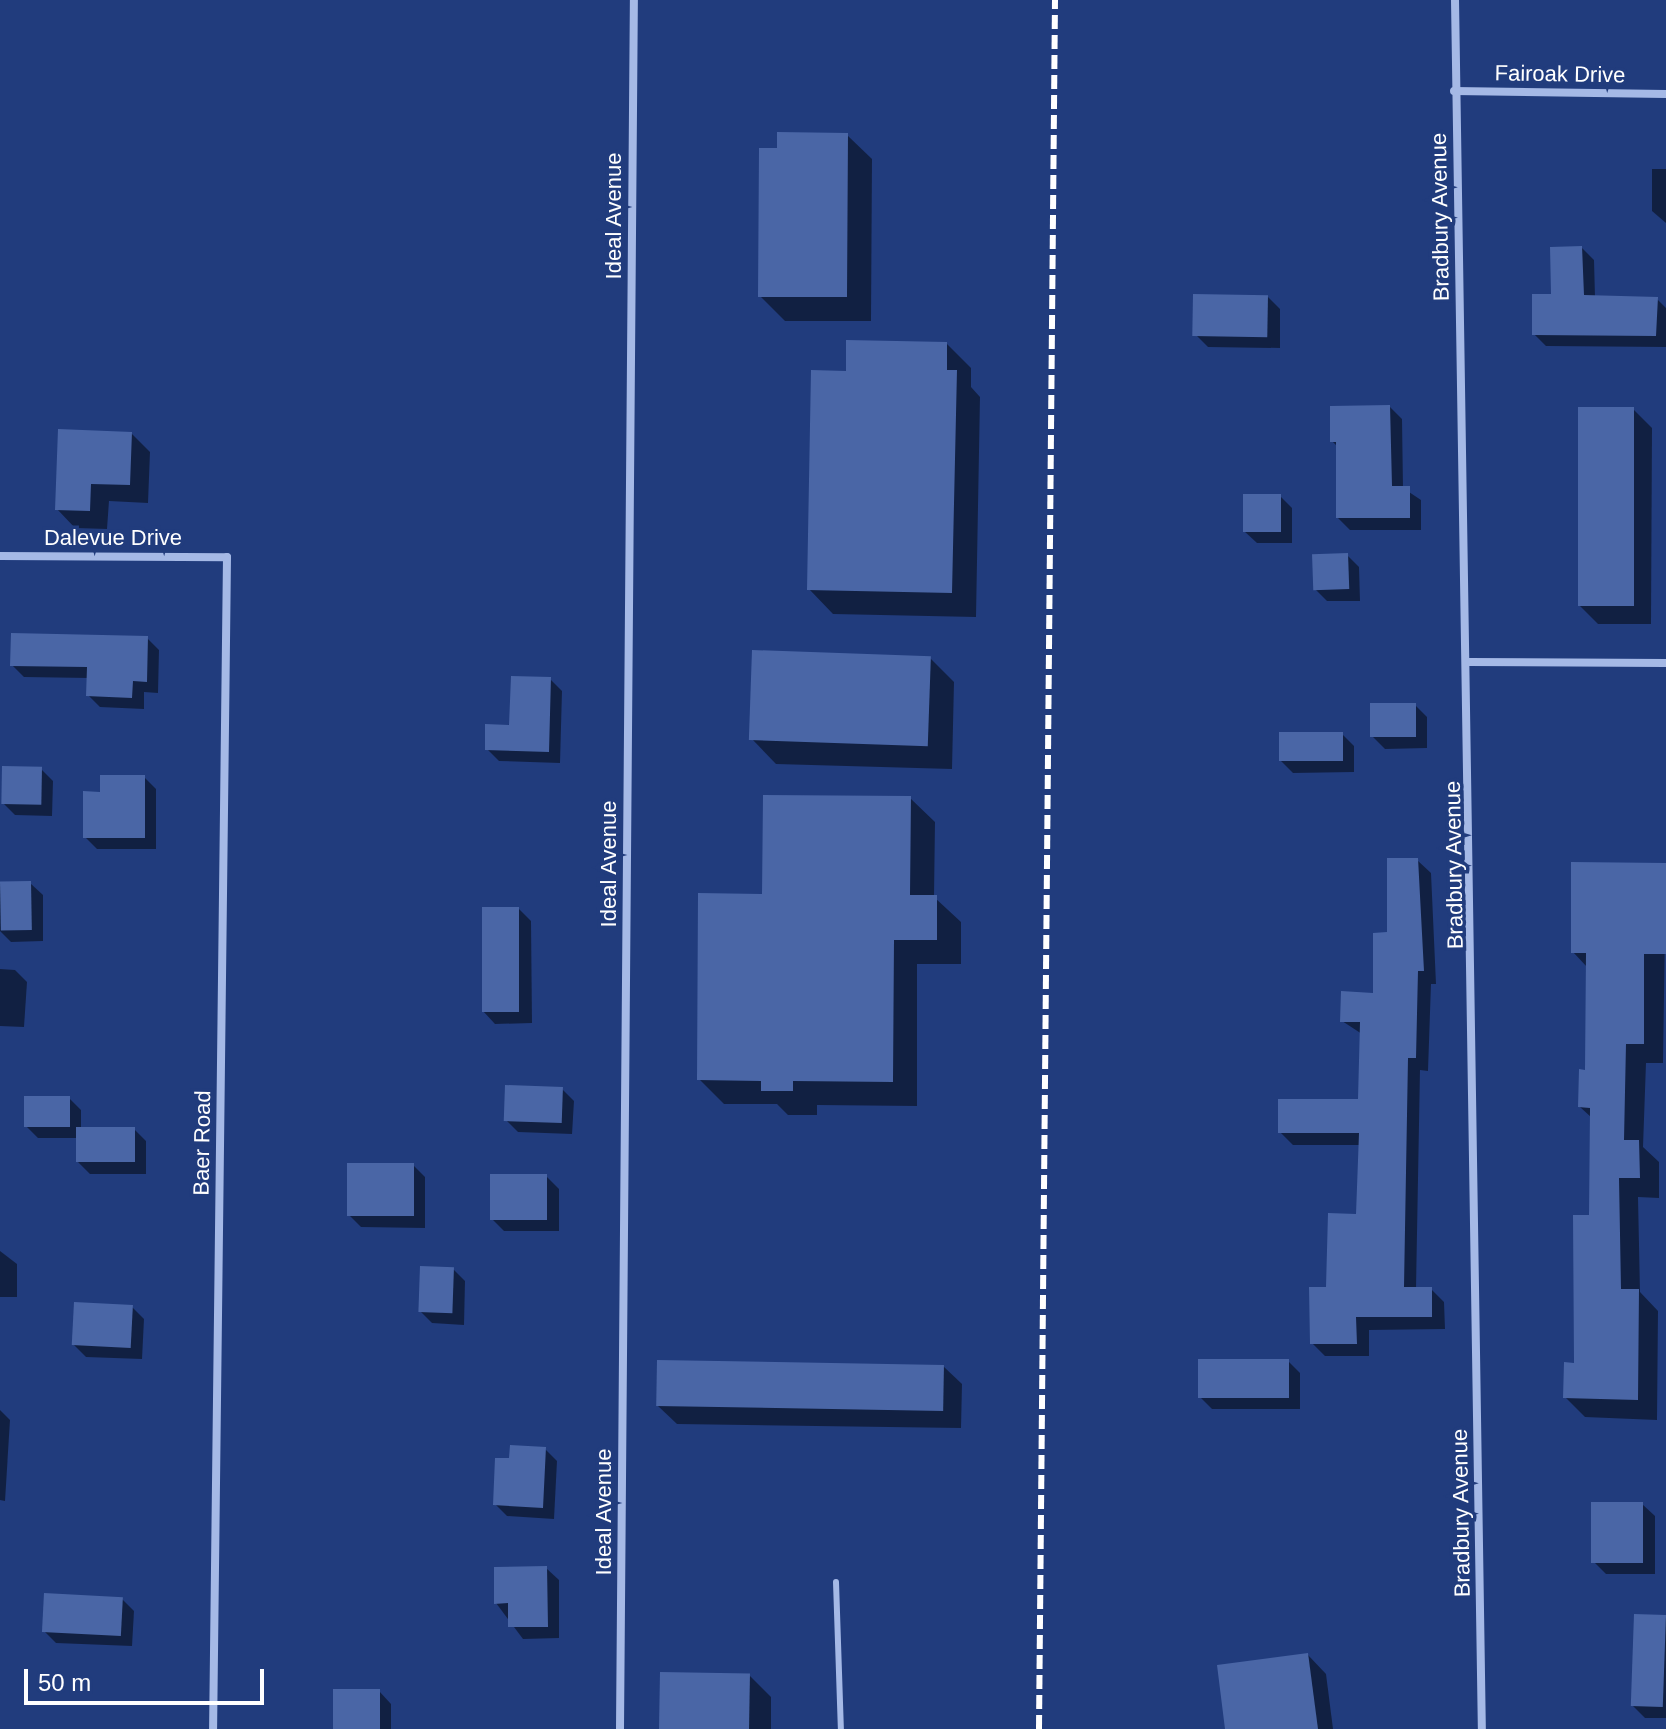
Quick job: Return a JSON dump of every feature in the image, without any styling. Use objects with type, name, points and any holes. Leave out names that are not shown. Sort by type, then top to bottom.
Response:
[{"type":"street","name":"Ideal Avenue","points":[[620,1729],[634,0]]},
{"type":"street","name":"Bradbury Avenue","points":[[1455,0],[1454,91],[1469,662],[1482,1729]]},
{"type":"street","name":"Fairoak Drive","points":[[1454,91],[1666,94]]},
{"type":"street","name":"Dalevue Drive","points":[[0,556],[227,557]]},
{"type":"street","name":"Baer Road","points":[[213,1729],[227,557]]},
{"type":"street","points":[[1469,662],[1666,663]]},
{"type":"lane","points":[[836,1582],[841,1729]]},
{"type":"building","points":[[777,132],[848,133],[847,297],[758,297],[759,148],[777,148]]},
{"type":"building","points":[[1582,246],[1584,295],[1658,297],[1656,336],[1532,335],[1532,294],[1551,294],[1550,247]]},
{"type":"building","points":[[1193,294],[1268,295],[1267,337],[1192,336]]},
{"type":"building","points":[[846,340],[947,342],[947,370],[957,370],[952,593],[807,590],[811,370],[846,371]]},
{"type":"building","points":[[1390,405],[1392,486],[1410,486],[1410,518],[1336,518],[1336,442],[1330,442],[1330,406]]},
{"type":"building","points":[[1578,407],[1634,407],[1634,606],[1578,606]]},
{"type":"building","points":[[58,429],[132,432],[130,485],[91,484],[90,511],[55,510]]},
{"type":"building","points":[[1243,494],[1281,494],[1281,532],[1243,532]]},
{"type":"building","points":[[1348,553],[1349,589],[1313,590],[1312,554]]},
{"type":"building","points":[[11,633],[148,636],[147,682],[133,681],[132,698],[86,696],[87,667],[10,666]]},
{"type":"building","points":[[752,650],[931,656],[928,746],[749,740]]},
{"type":"building","points":[[511,676],[551,677],[549,752],[485,750],[485,724],[509,725]]},
{"type":"building","points":[[1370,703],[1416,703],[1416,737],[1370,737]]},
{"type":"building","points":[[1279,732],[1343,732],[1343,761],[1279,761]]},
{"type":"building","points":[[2,766],[42,767],[41,805],[1,804]]},
{"type":"building","points":[[100,775],[145,775],[145,838],[83,838],[83,791],[100,792]]},
{"type":"building","points":[[763,795],[911,796],[910,895],[937,895],[937,940],[894,940],[893,1082],[793,1081],[793,1091],[761,1091],[761,1081],[697,1080],[698,893],[762,894]]},
{"type":"building","points":[[1387,858],[1418,858],[1424,971],[1418,971],[1416,1058],[1408,1058],[1404,1287],[1432,1287],[1432,1317],[1356,1317],[1357,1344],[1310,1344],[1309,1287],[1326,1287],[1328,1213],[1356,1214],[1359,1133],[1278,1133],[1278,1099],[1358,1099],[1360,1022],[1340,1022],[1341,991],[1373,993],[1373,933],[1387,932]]},
{"type":"building","points":[[1571,862],[1666,863],[1666,954],[1644,954],[1644,1044],[1626,1044],[1624,1140],[1639,1140],[1640,1178],[1619,1178],[1621,1289],[1639,1289],[1638,1400],[1563,1398],[1564,1362],[1574,1363],[1573,1215],[1589,1215],[1590,1108],[1578,1107],[1579,1069],[1585,1070],[1586,953],[1571,953]]},
{"type":"building","points":[[31,881],[32,930],[1,931],[0,882]]},
{"type":"building","points":[[482,907],[519,907],[519,1012],[482,1012]]},
{"type":"building","points":[[505,1085],[563,1087],[562,1123],[504,1121]]},
{"type":"building","points":[[24,1096],[70,1096],[70,1127],[24,1127]]},
{"type":"building","points":[[76,1127],[135,1127],[135,1162],[76,1162]]},
{"type":"building","points":[[347,1163],[414,1163],[414,1216],[347,1216]]},
{"type":"building","points":[[490,1174],[547,1174],[547,1220],[490,1220]]},
{"type":"building","points":[[420,1266],[454,1267],[452,1313],[418,1312]]},
{"type":"building","points":[[74,1302],[133,1305],[131,1348],[72,1345]]},
{"type":"building","points":[[1198,1359],[1289,1359],[1289,1398],[1198,1398]]},
{"type":"building","points":[[657,1360],[944,1365],[943,1411],[656,1406]]},
{"type":"building","points":[[510,1445],[546,1447],[543,1508],[493,1505],[495,1458],[509,1458]]},
{"type":"building","points":[[1591,1502],[1643,1502],[1643,1563],[1591,1563]]},
{"type":"building","points":[[547,1566],[548,1627],[508,1627],[508,1603],[494,1604],[494,1567]]},
{"type":"building","points":[[44,1593],[123,1597],[121,1636],[42,1632]]},
{"type":"building","points":[[1634,1614],[1666,1615],[1663,1707],[1631,1706]]},
{"type":"building","points":[[1308,1653],[1318,1729],[1225,1729],[1217,1665]]},
{"type":"building","points":[[660,1672],[750,1674],[749,1729],[659,1729]]},
{"type":"building","points":[[333,1689],[380,1689],[380,1729],[333,1729]]},
{"type":"railway","points":[[1039,1729],[1055,0]]}]
